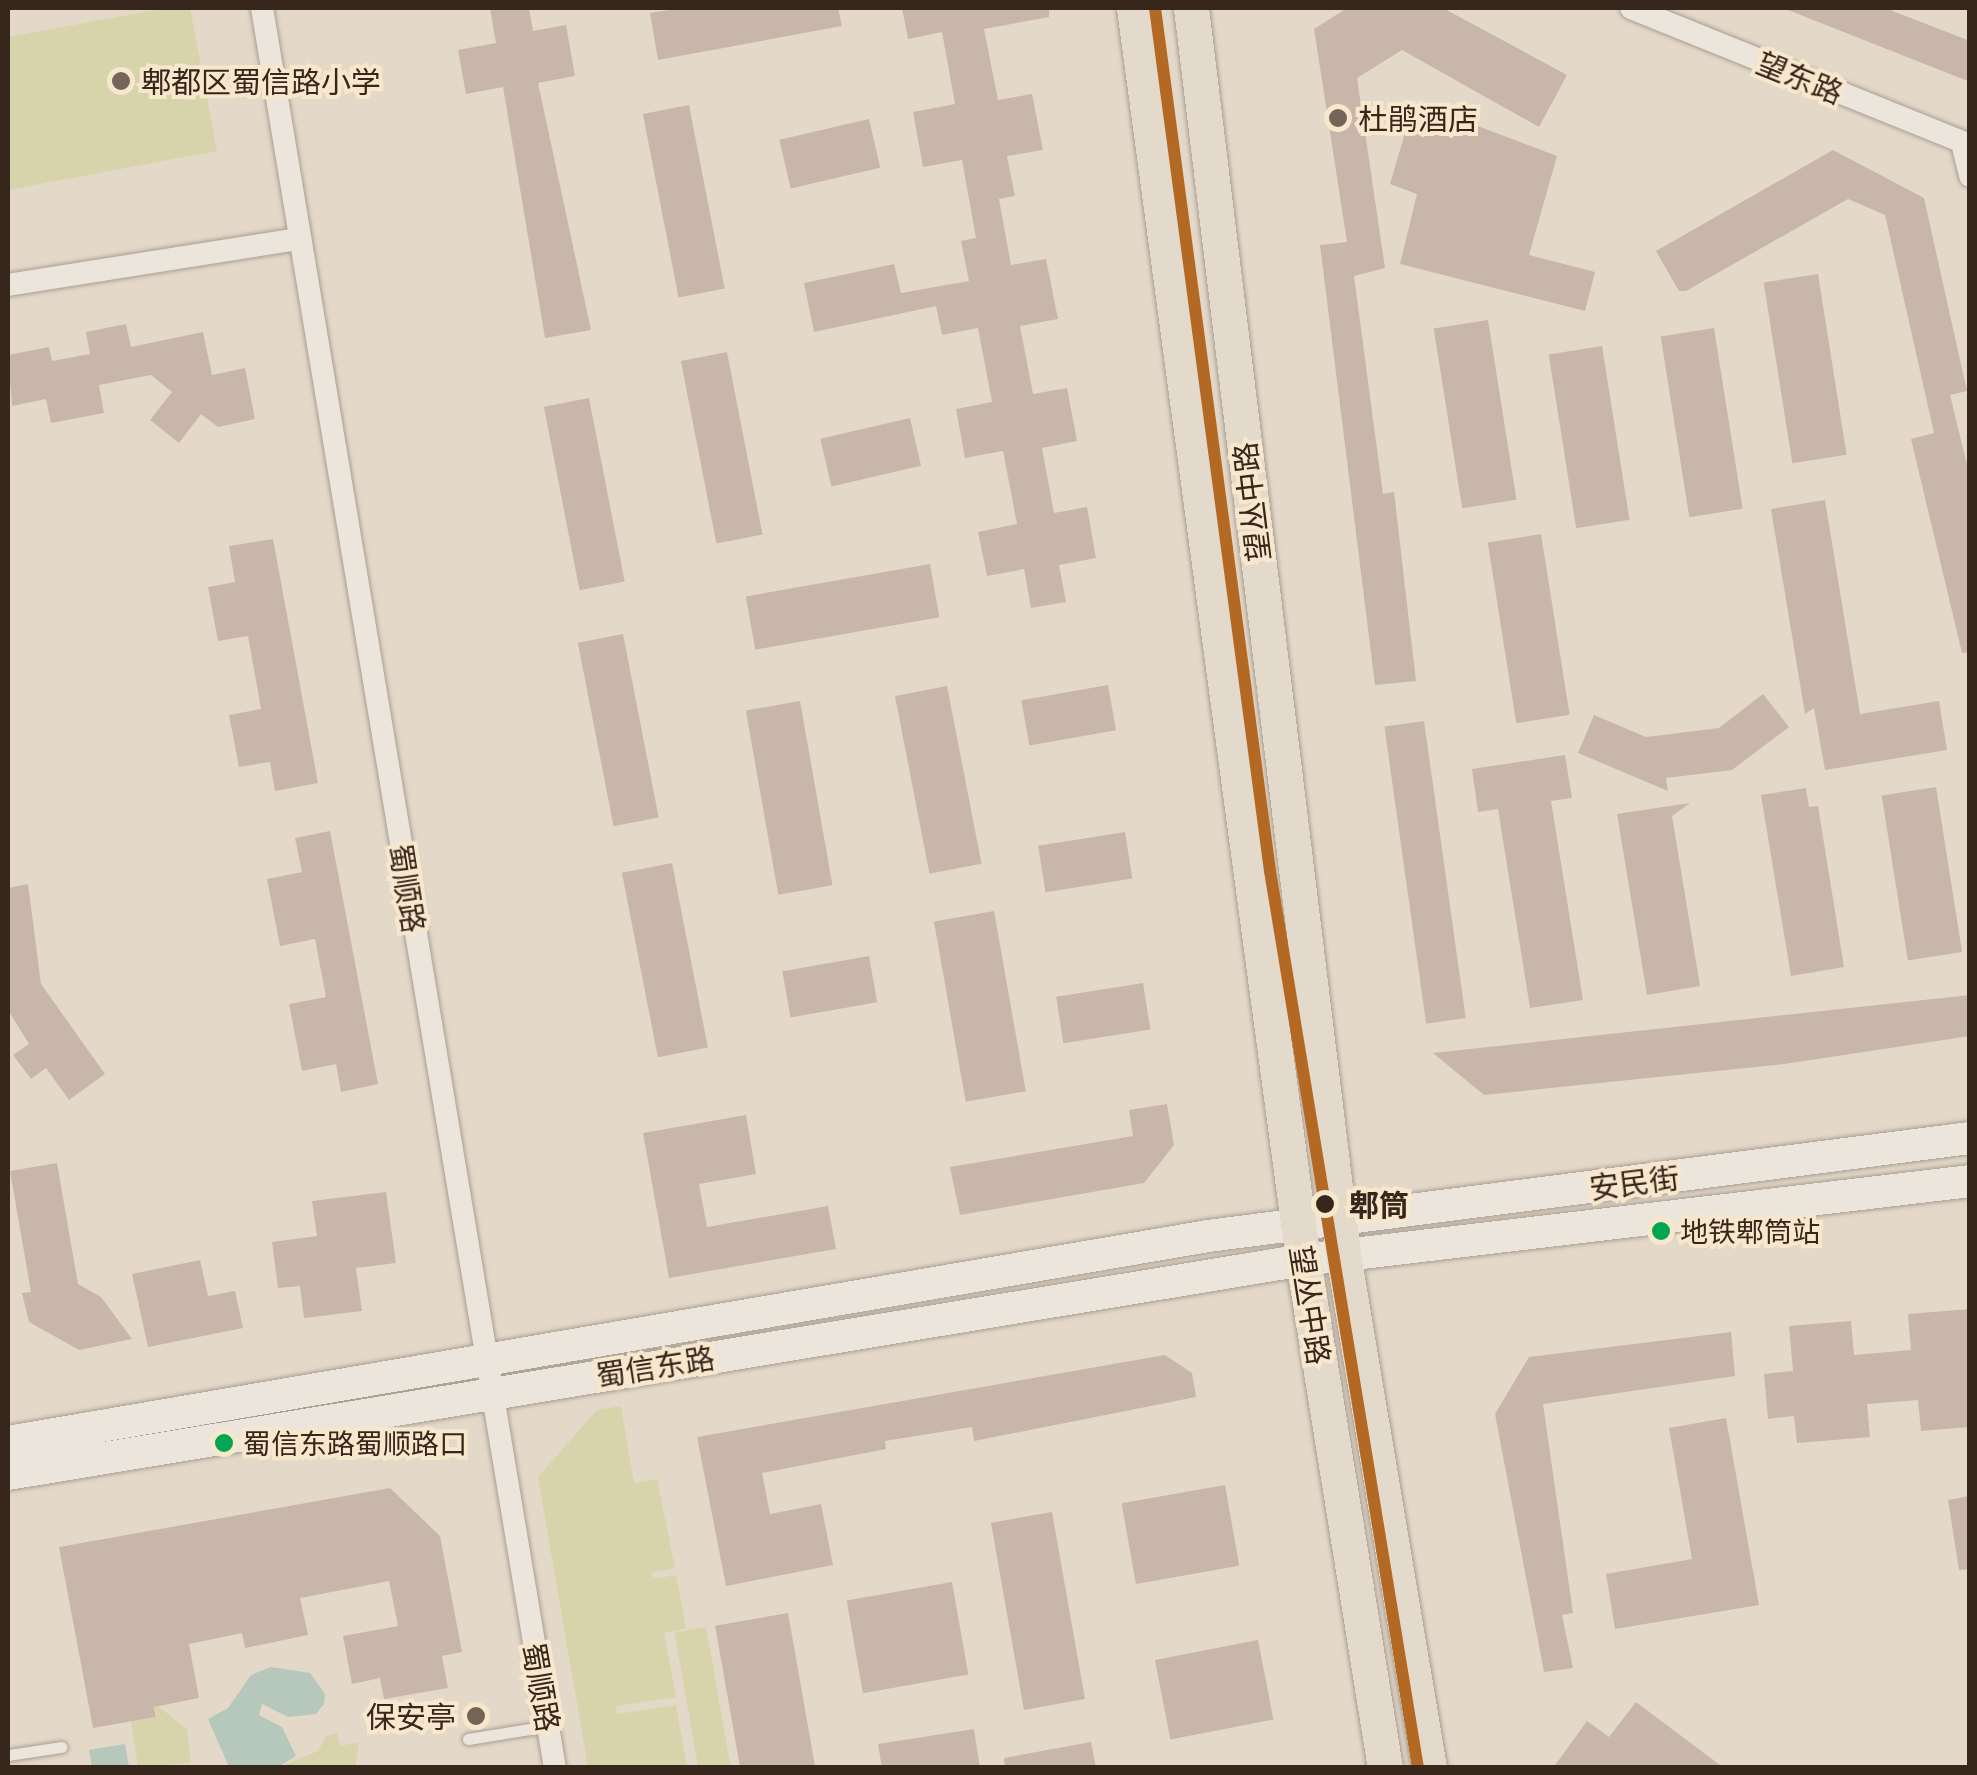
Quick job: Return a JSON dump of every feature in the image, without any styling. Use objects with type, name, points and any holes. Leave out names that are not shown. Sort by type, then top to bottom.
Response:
[{"type":"main road","name":"望丛中路","points":[[1134,8],[1303,1260],[1385,1768]]},
{"type":"main road","name":"望丛中路","points":[[1190,8],[1338,1219],[1429,1768]]},
{"type":"main road","name":"安民街","points":[[1298,1224],[1970,1138]]},
{"type":"main road","name":"安民街","points":[[1303,1260],[1970,1181]]},
{"type":"main road","name":"蜀信东路","points":[[8,1474],[489,1377],[1298,1224]]},
{"type":"main road","name":"蜀信东路","points":[[8,1442],[1303,1260]]},
{"type":"street","name":"蜀顺路","points":[[262,8],[556,1768]]},
{"type":"street","name":"望东路","points":[[1631,8],[1966,144]]},
{"type":"street","points":[[1966,144],[1970,176]]},
{"type":"street","points":[[8,285],[300,239]]},
{"type":"lane","points":[[468,1739],[548,1726]]},
{"type":"lane","points":[[8,1755],[61,1747]]},
{"type":"shaded area","name":"郫都区蜀信路小学","points":[[166,8],[190,8],[217,151],[8,190],[8,37]]},
{"type":"shaded area","points":[[621,1406],[634,1483],[657,1479],[675,1568],[652,1572],[653,1579],[676,1575],[686,1628],[664,1633],[676,1697],[616,1706],[617,1714],[676,1705],[687,1767],[588,1767],[538,1477],[597,1410]]},
{"type":"shaded area","points":[[706,1627],[731,1767],[698,1768],[674,1633]]},
{"type":"shaded area","points":[[271,1667],[310,1673],[325,1694],[324,1704],[316,1714],[288,1717],[262,1704],[259,1715],[282,1727],[296,1756],[278,1767],[229,1767],[208,1719],[228,1708],[251,1675]]},
{"type":"shaded area","points":[[154,1703],[187,1729],[191,1763],[138,1767],[131,1722],[157,1717]]},
{"type":"shaded area","points":[[337,1733],[340,1746],[359,1742],[355,1767],[280,1767],[318,1751],[326,1736]]},
{"type":"shaded area","points":[[125,1744],[129,1767],[92,1767],[89,1750]]},
{"type":"building","points":[[490,8],[529,8],[533,31],[566,25],[575,76],[538,83],[591,330],[545,338],[503,87],[466,94],[458,50],[496,43]]},
{"type":"building","points":[[682,8],[838,8],[842,26],[658,60],[650,13]]},
{"type":"building","points":[[902,8],[1049,8],[1049,17],[984,29],[998,100],[1032,94],[1043,150],[1007,156],[1015,196],[999,199],[1011,265],[1046,259],[1058,319],[1020,326],[1033,394],[1067,388],[1077,441],[1042,448],[1054,513],[1087,507],[1096,558],[1059,565],[1066,602],[1031,608],[1024,569],[987,576],[978,532],[1017,524],[1003,451],[965,458],[956,409],[992,402],[978,328],[942,335],[936,306],[814,332],[804,283],[894,264],[901,293],[969,281],[961,241],[976,238],[962,160],[923,167],[913,112],[955,104],[942,32],[908,39]]},
{"type":"building","points":[[1347,8],[1443,8],[1567,75],[1539,127],[1402,50],[1357,78],[1385,268],[1354,276],[1383,494],[1394,492],[1416,681],[1375,685],[1320,245],[1347,242],[1314,29]]},
{"type":"building","points":[[1783,8],[1885,8],[1970,41],[1970,82]]},
{"type":"building","points":[[1414,102],[1557,156],[1529,255],[1595,272],[1585,311],[1400,264],[1417,194],[1390,184]]},
{"type":"building","points":[[689,105],[725,289],[679,298],[643,114]]},
{"type":"building","points":[[869,119],[880,168],[791,188],[779,140]]},
{"type":"building","points":[[1833,150],[1924,198],[1967,391],[1950,395],[1970,477],[1970,652],[1962,653],[1911,439],[1934,433],[1885,215],[1848,199],[1686,291],[1679,291],[1656,251]]},
{"type":"building","points":[[1818,274],[1847,455],[1792,463],[1764,283]]},
{"type":"building","points":[[1488,320],[1516,500],[1462,508],[1434,329]]},
{"type":"building","points":[[126,324],[131,347],[203,332],[212,375],[245,368],[255,419],[218,427],[201,414],[179,443],[150,420],[172,392],[151,375],[99,385],[104,413],[51,423],[46,399],[12,406],[8,355],[49,347],[52,361],[90,354],[86,332]]},
{"type":"building","points":[[1714,328],[1743,509],[1689,517],[1661,336]]},
{"type":"building","points":[[1602,346],[1630,520],[1576,528],[1549,354]]},
{"type":"building","points":[[727,352],[762,535],[716,544],[681,361]]},
{"type":"building","points":[[589,398],[625,582],[580,590],[544,407]]},
{"type":"building","points":[[910,418],[921,466],[831,486],[820,439]]},
{"type":"building","points":[[1825,500],[1860,714],[1939,701],[1947,750],[1825,770],[1814,708],[1805,714],[1771,509]]},
{"type":"building","points":[[1541,534],[1570,715],[1516,723],[1488,542]]},
{"type":"building","points":[[273,539],[318,783],[275,791],[270,762],[239,767],[229,715],[261,709],[248,636],[218,641],[208,587],[235,582],[229,546]]},
{"type":"building","points":[[930,564],[939,617],[755,650],[746,596]]},
{"type":"building","points":[[623,634],[659,818],[614,826],[578,643]]},
{"type":"building","points":[[1108,685],[1116,730],[1029,746],[1021,700]]},
{"type":"building","points":[[947,686],[982,864],[930,874],[895,696]]},
{"type":"building","points":[[1763,694],[1789,727],[1732,770],[1666,778],[1668,791],[1578,753],[1594,715],[1646,737],[1719,728]]},
{"type":"building","points":[[800,701],[832,885],[778,895],[746,711]]},
{"type":"building","points":[[1424,721],[1466,1018],[1426,1024],[1384,727]]},
{"type":"building","points":[[1565,755],[1572,798],[1551,801],[1583,1000],[1530,1008],[1498,809],[1478,812],[1472,769]]},
{"type":"building","points":[[1936,787],[1962,952],[1908,961],[1882,796]]},
{"type":"building","points":[[1806,788],[1809,807],[1818,806],[1844,967],[1791,976],[1761,795]]},
{"type":"building","points":[[1690,803],[1672,816],[1700,986],[1647,995],[1617,814]]},
{"type":"building","points":[[330,831],[378,1084],[341,1092],[336,1064],[302,1071],[289,1004],[326,997],[315,939],[280,946],[267,879],[302,872],[295,838]]},
{"type":"building","points":[[1125,832],[1132,878],[1045,892],[1038,846]]},
{"type":"building","points":[[672,863],[708,1048],[658,1057],[622,873]]},
{"type":"building","points":[[28,884],[41,984],[105,1074],[69,1100],[46,1068],[31,1079],[13,1055],[29,1044],[8,1010],[8,888]]},
{"type":"building","points":[[994,911],[1026,1091],[966,1102],[934,922]]},
{"type":"building","points":[[869,956],[877,1002],[790,1018],[782,971]]},
{"type":"building","points":[[1143,983],[1150,1029],[1063,1043],[1056,997]]},
{"type":"building","points":[[1970,995],[1970,1036],[1784,1064],[1484,1095],[1433,1053]]},
{"type":"building","points":[[1167,1104],[1174,1145],[1144,1183],[960,1215],[950,1167],[1133,1136],[1129,1110]]},
{"type":"building","points":[[746,1115],[756,1174],[699,1184],[707,1227],[828,1206],[836,1249],[669,1278],[643,1133]]},
{"type":"building","points":[[57,1163],[78,1284],[101,1297],[132,1339],[79,1350],[29,1322],[22,1293],[31,1292],[10,1171]]},
{"type":"building","points":[[386,1192],[396,1263],[356,1268],[362,1311],[304,1318],[300,1286],[278,1288],[272,1242],[317,1236],[312,1201]]},
{"type":"building","points":[[200,1260],[208,1296],[235,1291],[243,1328],[148,1347],[132,1274]]},
{"type":"building","points":[[1970,1309],[1970,1427],[1921,1431],[1918,1400],[1867,1404],[1870,1437],[1797,1443],[1794,1416],[1768,1419],[1764,1374],[1793,1371],[1789,1326],[1851,1321],[1854,1355],[1911,1350],[1908,1314]]},
{"type":"building","points":[[1731,1332],[1735,1376],[1543,1404],[1573,1613],[1562,1615],[1573,1668],[1544,1672],[1495,1414],[1529,1357]]},
{"type":"building","points":[[1165,1355],[1192,1373],[1196,1397],[974,1441],[972,1427],[885,1441],[886,1449],[762,1473],[770,1514],[821,1504],[833,1565],[726,1586],[697,1437]]},
{"type":"building","points":[[1726,1418],[1759,1605],[1615,1629],[1606,1574],[1692,1559],[1669,1428]]},
{"type":"building","points":[[1225,1485],[1239,1566],[1136,1584],[1122,1503]]},
{"type":"building","points":[[390,1488],[440,1536],[462,1652],[442,1656],[448,1688],[384,1699],[380,1678],[352,1684],[343,1636],[398,1626],[389,1581],[300,1598],[308,1635],[245,1648],[242,1633],[189,1644],[199,1698],[154,1707],[156,1717],[93,1728],[59,1547]]},
{"type":"building","points":[[1970,1496],[1970,1569],[1959,1570],[1948,1500]]},
{"type":"building","points":[[1052,1512],[1085,1699],[1024,1710],[991,1523]]},
{"type":"building","points":[[952,1582],[968,1675],[863,1693],[847,1601]]},
{"type":"building","points":[[788,1613],[815,1768],[740,1768],[715,1626]]},
{"type":"building","points":[[1258,1640],[1273,1720],[1170,1740],[1155,1660]]},
{"type":"building","points":[[1636,1702],[1724,1768],[1553,1768],[1587,1721],[1609,1737]]},
{"type":"building","points":[[974,1729],[980,1768],[882,1768],[878,1744]]},
{"type":"building","points":[[1091,1742],[1096,1768],[1005,1768],[1004,1758]]},
{"type":"transit line","points":[[1155,8],[1270,871],[1418,1768]]},
{"type":"place","name":"郫都区蜀信路小学","points":[[121,81]]},
{"type":"place","name":"杜鹃酒店","points":[[1338,118]]},
{"type":"place","name":"郫筒","points":[[1325,1204]]},
{"type":"place","name":"地铁郫筒站","points":[[1661,1231]]},
{"type":"place","name":"蜀信东路蜀顺路口","points":[[224,1443]]},
{"type":"place","name":"保安亭","points":[[476,1716]]}]
